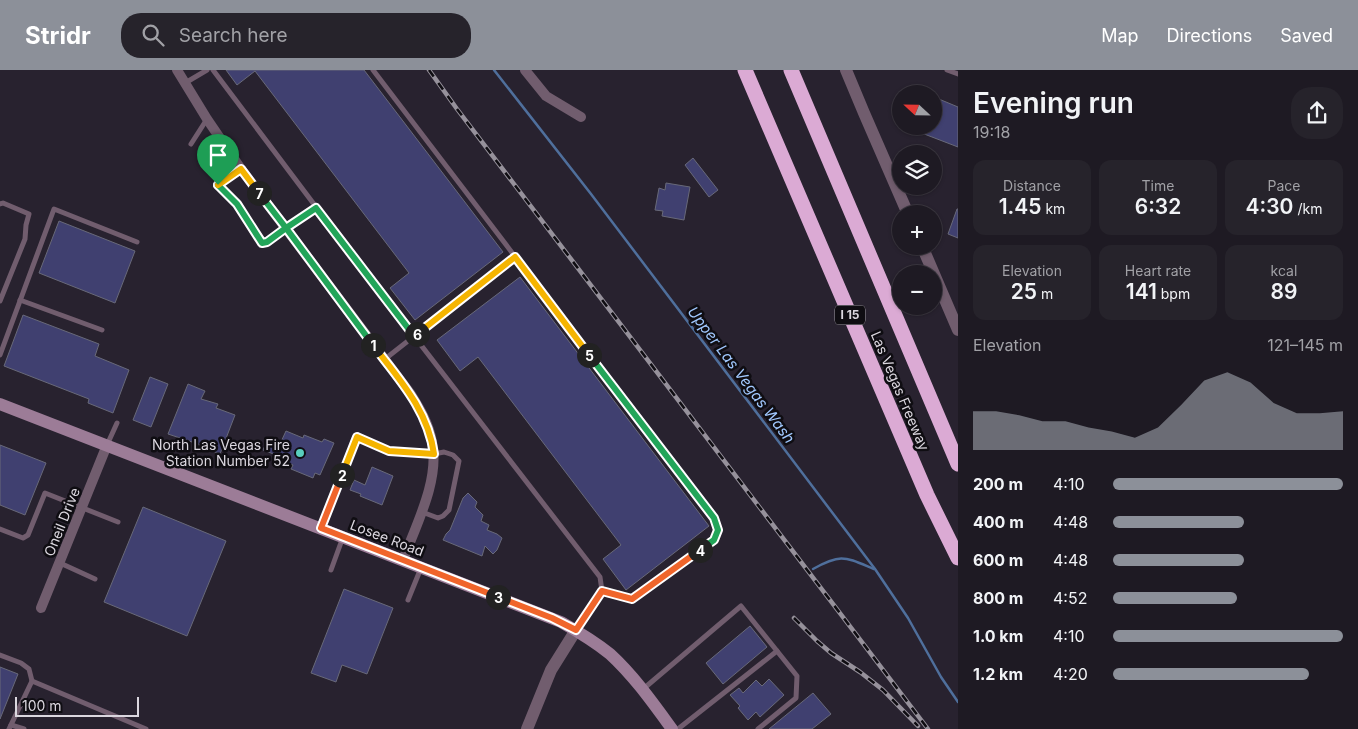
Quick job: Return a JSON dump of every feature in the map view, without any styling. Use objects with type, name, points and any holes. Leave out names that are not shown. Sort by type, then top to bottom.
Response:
[{"type":"highway","name":"Las Vegas Freeway","points":[[745,70],[927,495],[958,558]]},
{"type":"highway","name":"Las Vegas Freeway","points":[[791,70],[958,464]]},
{"type":"main road","name":"Losee Road","points":[[0,404],[552,618],[576,630],[608,653],[642,690],[672,729]]},
{"type":"street","points":[[176,70],[241,169],[410,393],[420,409],[430,432],[434,454],[432,478],[403,560]]},
{"type":"street","points":[[526,70],[546,96],[580,117]]},
{"type":"street","points":[[846,70],[864,113],[892,166]]},
{"type":"street","points":[[926,255],[958,330]]},
{"type":"street","name":"Oneil Drive","points":[[42,608],[107,446]]},
{"type":"street","points":[[527,729],[551,670],[576,630]]},
{"type":"lane","points":[[185,84],[207,70]]},
{"type":"lane","points":[[213,70],[316,208],[600,577],[602,591],[576,630]]},
{"type":"lane","points":[[373,70],[714,518],[718,530],[714,540],[632,599],[602,591]]},
{"type":"lane","points":[[947,70],[958,74]]},
{"type":"lane","points":[[191,144],[207,119]]},
{"type":"lane","points":[[241,169],[218,185],[237,204],[262,243],[267,242],[316,208]]},
{"type":"lane","points":[[0,204],[3,203],[28,214],[25,238],[0,301]]},
{"type":"lane","points":[[0,355],[54,209],[137,242]]},
{"type":"lane","points":[[385,360],[515,257]]},
{"type":"lane","points":[[20,300],[102,330]]},
{"type":"lane","points":[[107,446],[117,423]]},
{"type":"lane","points":[[321,528],[357,437],[389,451],[434,454],[444,452],[453,455],[460,461],[449,510],[438,518],[421,512]]},
{"type":"lane","points":[[0,529],[23,538],[28,534],[45,493],[118,522]]},
{"type":"lane","points":[[331,570],[343,537]]},
{"type":"lane","points":[[60,563],[95,578]]},
{"type":"lane","points":[[408,600],[421,567]]},
{"type":"lane","points":[[642,690],[741,606],[797,676],[796,698],[758,729]]},
{"type":"lane","points":[[678,729],[777,651]]},
{"type":"lane","points":[[0,655],[29,669],[32,681],[10,727],[24,729]]},
{"type":"lane","points":[[32,681],[146,729]]},
{"type":"building","points":[[226,70],[364,70],[503,252],[415,320],[390,288],[409,273],[255,71],[237,85]]},
{"type":"building","points":[[942,100],[958,107],[958,147],[927,135],[942,135]]},
{"type":"building","points":[[693,158],[718,190],[709,197],[685,165]]},
{"type":"building","points":[[666,183],[690,187],[684,220],[662,216],[663,211],[655,210],[659,188],[665,190]]},
{"type":"building","points":[[958,209],[958,238],[948,234]]},
{"type":"building","points":[[59,221],[135,251],[115,303],[39,273]]},
{"type":"building","points":[[520,277],[709,526],[626,590],[603,559],[621,545],[478,357],[460,371],[437,340]]},
{"type":"building","points":[[23,315],[99,344],[95,356],[129,370],[113,413],[88,403],[89,399],[4,366]]},
{"type":"building","points":[[150,377],[168,384],[151,427],[133,420]]},
{"type":"building","points":[[188,384],[205,391],[201,399],[218,404],[216,408],[235,415],[220,454],[204,446],[168,434]]},
{"type":"building","name":"North Las Vegas Fire Station Number 52","points":[[286,431],[303,438],[304,435],[322,442],[324,439],[334,443],[320,475],[315,473],[313,478],[291,469],[293,465],[275,458],[276,455],[263,450],[268,439],[280,444]]},
{"type":"building","points":[[0,445],[46,463],[25,515],[0,505]]},
{"type":"building","points":[[372,467],[393,476],[382,505],[350,490],[354,480],[365,485]]},
{"type":"building","points":[[468,493],[477,502],[475,507],[483,515],[481,521],[489,525],[487,530],[502,538],[497,550],[493,554],[485,546],[482,556],[443,540],[450,530],[463,498]]},
{"type":"building","points":[[143,507],[226,541],[187,636],[104,602]]},
{"type":"building","points":[[344,589],[393,608],[367,674],[342,665],[336,682],[311,673]]},
{"type":"building","points":[[750,626],[767,647],[723,684],[706,663]]},
{"type":"building","points":[[0,667],[18,674],[0,719]]},
{"type":"building","points":[[769,679],[784,695],[760,717],[756,712],[748,720],[738,708],[740,706],[730,695],[739,688],[743,693],[756,680],[762,686]]},
{"type":"building","points":[[813,693],[831,714],[812,729],[769,729]]},
{"type":"waterway","name":"Upper Las Vegas Wash","points":[[494,70],[591,194],[875,569],[908,618],[941,677],[958,702]]},
{"type":"waterway","points":[[813,569],[830,561],[843,558],[874,569]]},
{"type":"railway","points":[[429,70],[928,729]]},
{"type":"railway","points":[[794,618],[831,653],[883,690],[918,726]]},
{"type":"place","name":"North Las Vegas Fire Station Number 52","points":[[300,453]]},
{"type":"route","points":[[218,185],[237,204],[262,243],[267,242],[286,228],[410,393],[420,409],[430,432],[434,454],[389,451],[357,437],[321,528],[552,618],[576,630],[602,591],[632,599],[714,540],[718,530],[714,518],[515,257],[414,336],[316,208],[286,228],[241,169],[218,185]]}]
